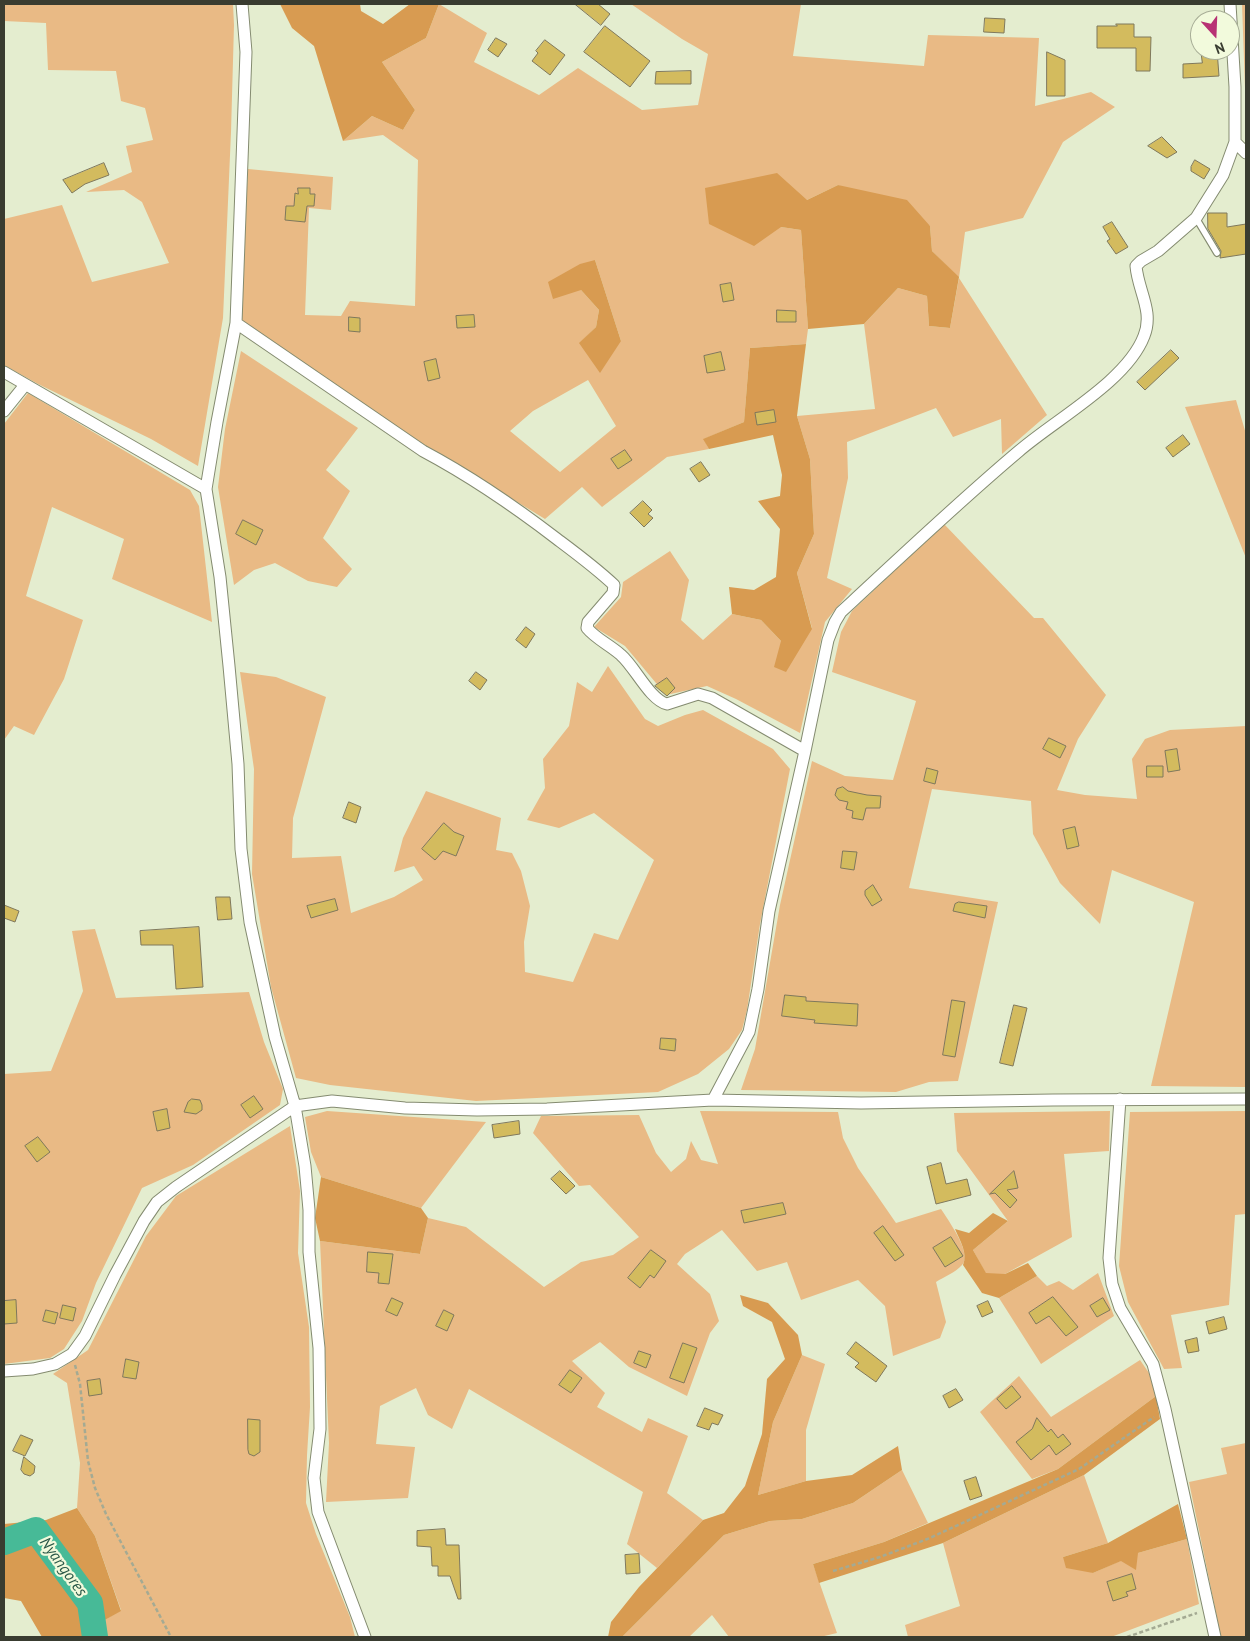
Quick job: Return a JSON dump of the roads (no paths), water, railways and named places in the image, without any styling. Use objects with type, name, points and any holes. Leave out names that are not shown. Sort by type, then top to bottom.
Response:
[{"type":"street","points":[[242,4],[246,52],[236,323],[206,489],[220,577],[230,675],[238,764],[241,849],[250,922],[275,1037],[295,1106],[305,1166],[309,1210],[309,1252],[319,1348],[320,1429],[314,1478],[318,1512],[365,1637]]},
{"type":"street","points":[[713,1100],[749,1032],[758,989],[769,911],[806,751],[828,640],[835,622],[842,612],[976,488],[1027,444],[1102,387],[1134,357],[1144,338],[1148,319],[1146,303],[1136,266],[1158,251],[1196,218],[1223,176],[1235,142],[1235,87],[1230,4]]},
{"type":"street","points":[[1235,142],[1246,154]]},
{"type":"street","points":[[236,323],[423,451],[512,504],[600,571],[614,585],[613,593],[588,622],[587,628],[592,634],[622,656],[658,700],[667,704],[698,694],[712,698],[806,751]]},
{"type":"street","points":[[4,372],[206,489]]},
{"type":"street","points":[[4,411],[25,385]]},
{"type":"street","points":[[4,1371],[33,1369],[55,1364],[72,1354],[85,1336],[114,1275],[157,1202],[295,1106],[332,1101],[405,1108],[547,1109],[713,1100],[861,1104],[1246,1098]]},
{"type":"street","points":[[1120,1099],[1109,1258],[1112,1284],[1120,1308],[1153,1364],[1165,1409],[1215,1637]]},
{"type":"lane","points":[[1196,218],[1217,253]]},
{"type":"waterway","name":"Nyangores","points":[[4,1542],[36,1530],[90,1603],[95,1637]]}]
